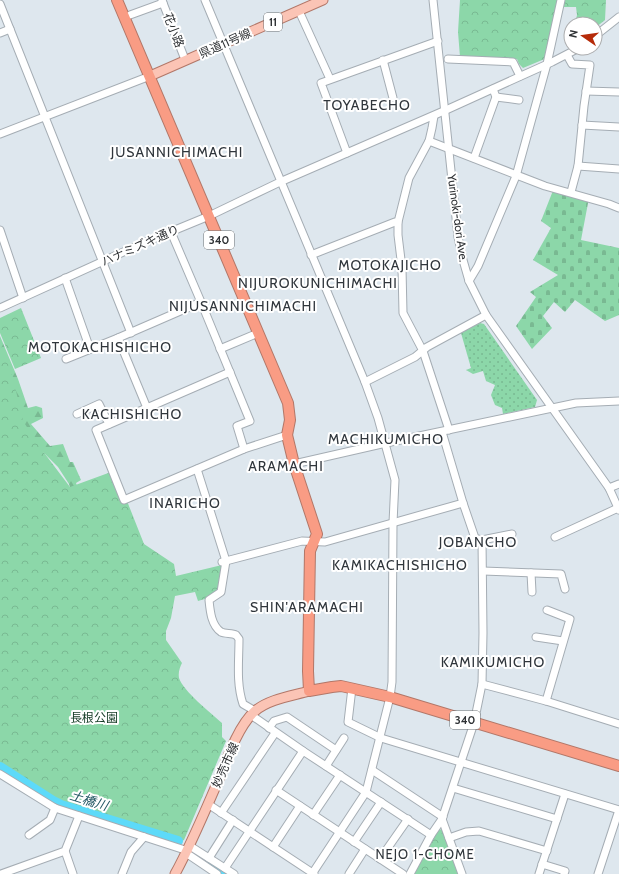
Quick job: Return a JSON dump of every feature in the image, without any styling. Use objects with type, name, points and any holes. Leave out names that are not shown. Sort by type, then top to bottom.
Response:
[{"type":"highway","name":"340","points":[[117,0],[288,403],[290,420],[287,435],[294,464],[317,534],[310,551],[309,691],[332,687],[352,688],[390,697],[619,766]]},
{"type":"main road","name":"県道11号線","points":[[150,76],[322,0]]},
{"type":"main road","points":[[253,713],[264,705],[309,691]]},
{"type":"main road","name":"妙売市線","points":[[175,874],[188,850],[232,748],[243,727],[253,713]]},
{"type":"street","points":[[205,0],[364,382],[386,443],[395,480],[393,523],[392,682],[381,738],[366,792],[313,874],[208,804]]},
{"type":"street","name":"Yurinoki-dori Ave.","points":[[433,0],[446,110],[458,238],[462,260],[469,281],[486,315],[609,488],[619,509]]},
{"type":"street","points":[[469,281],[478,266],[516,176],[547,64],[561,0]]},
{"type":"street","points":[[130,15],[162,2]]},
{"type":"street","name":"花小路","points":[[162,2],[184,57]]},
{"type":"street","points":[[0,4],[131,332]]},
{"type":"street","points":[[299,10],[330,79]]},
{"type":"street","points":[[603,30],[619,17]]},
{"type":"street","points":[[0,33],[10,29]]},
{"type":"street","points":[[347,153],[321,83],[438,41]]},
{"type":"street","name":"ハナミズキ通り","points":[[0,308],[208,216],[280,182],[434,116],[565,56]]},
{"type":"street","points":[[568,56],[572,64],[590,65],[578,166],[571,192]]},
{"type":"street","points":[[448,59],[513,62],[520,76]]},
{"type":"street","points":[[383,60],[393,98]]},
{"type":"street","points":[[0,134],[150,76]]},
{"type":"street","points":[[474,158],[496,97],[493,89]]},
{"type":"street","points":[[586,91],[619,92]]},
{"type":"street","points":[[496,97],[519,100]]},
{"type":"street","points":[[434,116],[429,141],[409,178],[398,222],[402,268],[403,312],[423,351],[463,504],[475,538],[482,540],[512,534]]},
{"type":"street","points":[[582,125],[619,127]]},
{"type":"street","points":[[429,141],[516,176],[619,208]]},
{"type":"street","points":[[578,166],[619,169]]},
{"type":"street","points":[[311,255],[398,222]]},
{"type":"street","points":[[0,230],[3,246],[23,298]]},
{"type":"street","points":[[171,232],[250,421],[237,426],[244,449]]},
{"type":"street","points":[[65,278],[90,349]]},
{"type":"street","points":[[66,359],[201,302]]},
{"type":"street","points":[[364,382],[415,357],[427,347],[486,315]]},
{"type":"street","points":[[220,349],[258,333]]},
{"type":"street","points":[[118,338],[148,408]]},
{"type":"street","points":[[230,372],[96,430],[124,500],[244,449],[287,435]]},
{"type":"street","points":[[294,464],[576,403],[619,401]]},
{"type":"street","points":[[77,414],[99,404],[109,424]]},
{"type":"street","points":[[197,469],[224,562],[221,592],[209,600],[213,623],[221,632],[236,635],[239,639],[238,682],[243,704],[272,730],[432,835]]},
{"type":"street","points":[[609,488],[619,484]]},
{"type":"street","points":[[224,562],[302,541],[325,542],[463,504]]},
{"type":"street","points":[[555,537],[619,509]]},
{"type":"street","points":[[410,874],[443,818],[474,723],[482,684],[482,540]]},
{"type":"street","points":[[483,571],[561,574],[565,589]]},
{"type":"street","points":[[531,573],[532,592]]},
{"type":"street","points":[[546,701],[570,619],[547,610]]},
{"type":"street","points":[[536,637],[563,641]]},
{"type":"street","points":[[482,684],[546,701],[619,724]]},
{"type":"street","points":[[352,688],[348,722],[381,738],[619,810],[598,874]]},
{"type":"street","points":[[221,813],[272,730],[274,721],[287,717],[336,750]]},
{"type":"street","points":[[326,766],[344,738]]},
{"type":"street","points":[[225,868],[303,751]]},
{"type":"street","points":[[372,770],[443,818],[462,874]]},
{"type":"street","points":[[0,774],[55,808],[188,850],[209,858],[234,874]]},
{"type":"street","points":[[314,815],[340,775]]},
{"type":"street","points":[[453,788],[557,820]]},
{"type":"street","points":[[276,790],[403,874]]},
{"type":"street","points":[[539,874],[565,794]]},
{"type":"street","points":[[354,842],[381,802]]},
{"type":"street","points":[[273,847],[300,806]]},
{"type":"street","points":[[29,835],[50,820],[55,808]]},
{"type":"street","points":[[73,874],[65,851],[80,816]]},
{"type":"street","points":[[380,859],[408,819]]},
{"type":"street","points":[[209,858],[233,820]]},
{"type":"street","points":[[449,838],[466,832],[479,831],[547,851]]},
{"type":"street","points":[[122,874],[131,852],[144,837]]},
{"type":"street","points":[[350,874],[365,849]]},
{"type":"street","points":[[188,850],[217,874]]},
{"type":"street","points":[[1,874],[65,851]]},
{"type":"street","points":[[542,864],[565,871],[564,874]]},
{"type":"street","points":[[388,874],[393,867]]},
{"type":"green space","points":[[460,0],[559,0],[547,58],[523,68],[517,59],[460,57],[458,32]]},
{"type":"green space","points":[[563,0],[606,0],[605,20],[603,22],[603,16],[577,16],[576,7],[562,7]]},
{"type":"green space","points":[[554,188],[589,198],[581,240],[619,248],[619,315],[605,321],[575,300],[565,312],[554,302],[543,316],[552,328],[532,349],[516,326],[536,297],[530,292],[558,275],[533,260],[551,228],[541,221]]},
{"type":"green space","points":[[21,308],[41,358],[15,369],[0,333],[0,318]]},
{"type":"green space","points":[[480,323],[484,324],[537,400],[535,407],[503,414],[502,408],[495,405],[491,395],[495,385],[486,381],[483,371],[473,374],[466,370],[471,368],[461,333]]},
{"type":"green space","points":[[0,336],[28,408],[36,406],[42,408],[43,418],[31,424],[50,446],[63,444],[70,462],[73,462],[81,480],[76,483],[83,503],[73,497],[69,484],[58,467],[40,449],[22,421],[0,346]]},
{"type":"green space","name":"長根公園","points":[[0,343],[13,378],[23,421],[42,450],[70,487],[111,472],[127,501],[144,544],[174,564],[176,576],[222,565],[223,567],[220,591],[208,598],[198,601],[195,592],[175,596],[171,618],[166,631],[166,640],[182,663],[179,678],[186,689],[198,702],[222,723],[222,737],[226,741],[184,840],[180,842],[52,803],[0,770]]},
{"type":"green space","points":[[439,829],[442,830],[458,874],[413,874]]},
{"type":"waterway","name":"土橋川","points":[[0,767],[61,805],[178,841]]},
{"type":"waterway","name":"土橋川","points":[[212,865],[225,874]]},
{"type":"district","name":"TOYABECHO","points":[[367,105]]},
{"type":"district","name":"JUSANNICHIMACHI","points":[[177,152]]},
{"type":"district","name":"MOTOKAJICHO","points":[[390,265]]},
{"type":"district","name":"NIJUROKUNICHIMACHI","points":[[318,283]]},
{"type":"district","name":"NIJUSANNICHIMACHI","points":[[243,306]]},
{"type":"district","name":"MOTOKACHISHICHO","points":[[100,347]]},
{"type":"district","name":"KACHISHICHO","points":[[132,414]]},
{"type":"district","name":"MACHIKUMICHO","points":[[386,439]]},
{"type":"district","name":"ARAMACHI","points":[[286,466]]},
{"type":"district","name":"INARICHO","points":[[185,503]]},
{"type":"district","name":"JOBANCHO","points":[[478,542]]},
{"type":"district","name":"KAMIKACHISHICHO","points":[[400,565]]},
{"type":"district","name":"SHIN'ARAMACHI","points":[[307,607]]},
{"type":"district","name":"KAMIKUMICHO","points":[[493,662]]},
{"type":"district","name":"NEJO 1-CHOME","points":[[425,854]]}]
